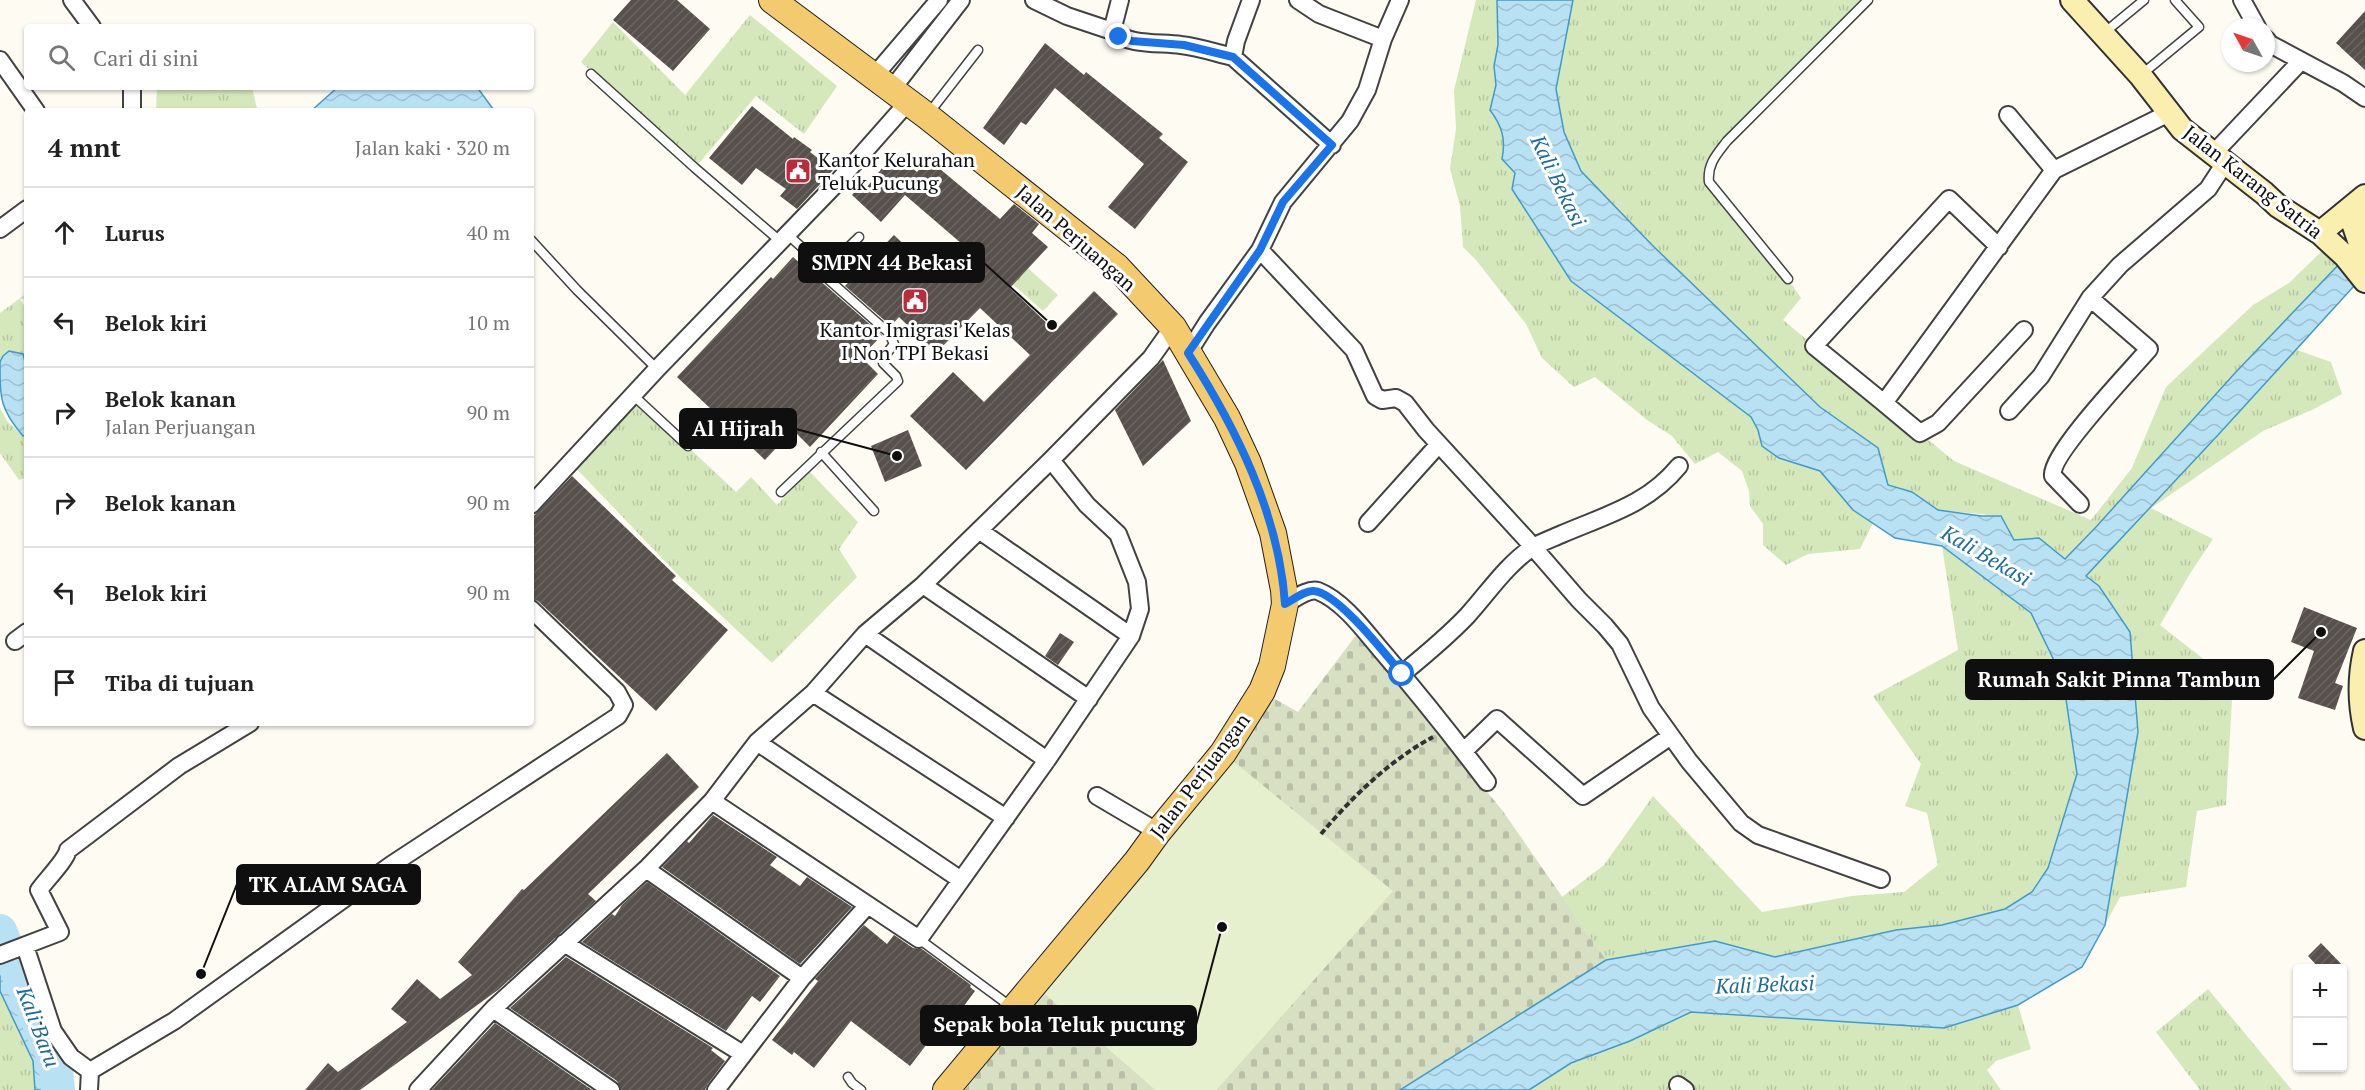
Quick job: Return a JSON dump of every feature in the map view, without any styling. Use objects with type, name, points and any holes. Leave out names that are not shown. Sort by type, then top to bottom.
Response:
[{"type":"main road","name":"Jalan Perjuangan","points":[[772,0],[815,34],[901,95],[1117,267],[1173,327],[1227,418],[1248,464],[1273,533],[1285,604],[1272,666],[1262,691],[1223,753],[1137,861],[946,1090]]},
{"type":"street","points":[[72,0],[90,24]]},
{"type":"street","points":[[901,95],[939,0]]},
{"type":"street","points":[[534,502],[657,369],[833,187],[901,95],[961,0]]},
{"type":"street","points":[[1034,0],[1067,16],[1112,31],[1119,37],[1132,41],[1184,45],[1233,57],[1332,145]]},
{"type":"street","points":[[1112,31],[1120,0]]},
{"type":"street","points":[[1233,57],[1236,41],[1251,0]]},
{"type":"street","points":[[1298,0],[1319,14],[1383,39]]},
{"type":"street","points":[[1188,353],[1260,250],[1283,202],[1350,121],[1367,90],[1383,39],[1400,0]]},
{"type":"street","name":"Jalan Karang Satria","points":[[2072,0],[2140,75],[2182,129],[2278,206],[2320,233],[2345,256],[2365,281]]},
{"type":"street","points":[[2246,1],[2253,18]]},
{"type":"street","points":[[2275,47],[2343,83],[2365,98]]},
{"type":"street","points":[[0,60],[34,108]]},
{"type":"street","points":[[2009,411],[2041,376],[2090,298],[2120,265],[2208,189],[2219,159],[2301,61]]},
{"type":"street","points":[[132,90],[132,108]]},
{"type":"street","points":[[1884,404],[2054,170],[2169,113]]},
{"type":"street","points":[[2008,115],[2054,170]]},
{"type":"street","points":[[2320,233],[2365,196]]},
{"type":"street","points":[[1999,247],[1949,199],[1814,346],[1920,433],[1938,423],[2024,330]]},
{"type":"street","points":[[2365,207],[2353,223],[2365,258]]},
{"type":"street","points":[[0,229],[24,211]]},
{"type":"street","points":[[1260,250],[1354,350],[1375,396],[1382,400],[1400,399],[1620,644],[1651,708],[1732,812],[1752,832],[1881,879]]},
{"type":"street","points":[[2080,504],[2053,476],[2055,463],[2070,440],[2149,349],[2090,298]]},
{"type":"street","points":[[425,1088],[493,1009],[646,869],[712,801],[758,742],[813,693],[865,634],[923,585],[1052,460],[1151,358],[1173,327]]},
{"type":"street","points":[[1368,523],[1439,444]]},
{"type":"street","points":[[712,801],[919,939],[1089,699],[1131,636],[1140,609],[1137,582],[1118,534],[1088,505],[1052,460]]},
{"type":"street","points":[[1402,674],[1444,639],[1468,615],[1500,576],[1533,547],[1623,510],[1668,479],[1679,466]]},
{"type":"street","points":[[980,531],[1131,636]]},
{"type":"street","points":[[923,585],[1089,699]]},
{"type":"street","points":[[1285,604],[1310,590],[1317,591],[1336,603],[1362,628],[1402,674],[1487,782]]},
{"type":"street","points":[[90,1071],[174,1021],[391,865],[618,716],[624,705],[617,692],[534,612]]},
{"type":"street","points":[[865,634],[1047,760]]},
{"type":"street","points":[[2365,651],[2361,669],[2360,701],[2365,728]]},
{"type":"street","points":[[813,693],[1006,818]]},
{"type":"street","points":[[1464,752],[1497,719],[1582,796],[1671,736]]},
{"type":"street","points":[[0,955],[60,932],[39,890],[53,870],[67,857],[68,850],[179,766],[245,726]]},
{"type":"street","points":[[758,742],[961,880]]},
{"type":"street","points":[[1097,796],[1158,832]]},
{"type":"street","points":[[646,869],[802,978]]},
{"type":"street","points":[[716,1090],[802,978],[867,905]]},
{"type":"street","points":[[564,943],[743,1054]]},
{"type":"street","points":[[25,946],[53,1031],[70,1057],[90,1071]]},
{"type":"street","points":[[493,1009],[611,1090]]},
{"type":"street","points":[[89,1090],[90,1071]]},
{"type":"lane","points":[[1788,279],[1709,182],[1708,171],[1713,159],[1727,141],[1868,0]]},
{"type":"lane","points":[[2104,33],[2144,0]]},
{"type":"lane","points":[[2140,75],[2199,27],[2175,0]]},
{"type":"lane","points":[[901,95],[978,50]]},
{"type":"lane","points":[[591,74],[695,168],[826,269],[829,280],[889,333],[894,344],[883,358],[883,363],[898,381],[781,492]]},
{"type":"lane","points":[[826,269],[858,237]]},
{"type":"lane","points":[[534,243],[577,290],[657,369]]},
{"type":"lane","points":[[634,396],[688,446]]},
{"type":"lane","points":[[821,453],[874,512]]},
{"type":"lane","points":[[919,939],[1013,1008]]},
{"type":"lane","points":[[848,1077],[861,1090]]},
{"type":"path","points":[[1321,834],[1340,811],[1395,761],[1430,738],[1447,730]]},
{"type":"green space","points":[[1476,0],[1497,0],[1498,45],[1494,66],[1496,85],[1490,110],[1502,133],[1504,145],[1502,159],[1515,173],[1571,281],[1751,417],[1758,430],[1762,446],[1779,458],[1820,471],[1853,510],[1873,523],[1860,549],[1808,554],[1786,565],[1763,545],[1763,524],[1750,506],[1749,491],[1742,471],[1718,452],[1695,464],[1672,436],[1647,420],[1595,377],[1574,387],[1542,358],[1526,324],[1476,260],[1463,247],[1460,206],[1450,169],[1456,129],[1454,90]]},
{"type":"green space","points":[[1573,0],[1868,0],[1713,159],[1709,182],[1801,298],[1783,320],[1954,461],[2091,520],[2132,468],[2166,387],[2253,305],[2289,283],[2326,247],[2355,285],[2297,350],[2331,362],[2342,394],[2263,431],[2151,508],[2213,539],[2160,625],[2233,682],[2226,805],[2197,811],[2186,887],[2120,897],[2105,925],[2138,732],[2014,540],[2001,516],[1938,510],[1912,492],[1888,485],[1878,448],[1820,407],[1652,245],[1581,171],[1564,132],[1556,89]]},
{"type":"green space","points":[[750,15],[837,86],[804,134],[756,96],[695,168],[581,62],[613,22],[685,95]]},
{"type":"green space","points":[[157,90],[253,90],[257,108],[156,108]]},
{"type":"green space","points":[[1012,254],[1058,295],[1043,311],[997,270]]},
{"type":"green space","points":[[24,295],[24,299],[20,299],[24,305],[24,365],[3,356],[0,362],[0,313]]},
{"type":"green space","points":[[634,396],[736,492],[751,477],[777,505],[809,471],[858,522],[839,549],[857,577],[772,663],[681,578],[571,463]]},
{"type":"green space","points":[[0,408],[7,421],[24,436],[24,478],[19,480],[0,453]]},
{"type":"green space","points":[[1942,546],[2031,613],[2063,679],[2077,774],[2048,868],[2032,892],[2005,909],[1965,920],[1896,930],[1775,957],[1715,941],[1606,960],[1562,897],[1604,865],[1653,796],[1762,912],[1852,896],[1904,892],[1938,865],[1927,813],[1905,806],[1921,764],[1873,696],[1958,650]]},
{"type":"green space","points":[[1357,634],[1502,810],[1606,960],[1400,1090],[1216,1090],[1392,891],[1225,757],[1266,694],[1298,712]]},
{"type":"green space","points":[[1223,753],[1393,891],[1216,1090],[1156,1090],[1042,991]]},
{"type":"green space","points":[[0,982],[46,1090],[0,1090]]},
{"type":"green space","points":[[2208,989],[2292,1090],[2200,1090],[2156,1032]]},
{"type":"green space","points":[[1042,991],[1156,1090],[965,1090]]},
{"type":"green space","points":[[2018,1005],[2031,1049],[1996,1061],[1987,1070],[2001,1090],[1529,1090],[1571,1063],[1630,1041],[1691,1012],[1944,1028]]},
{"type":"water","name":"Kali Bekasi","points":[[1497,0],[1573,0],[1556,89],[1564,132],[1581,171],[1652,245],[1820,407],[1878,448],[1888,485],[1912,492],[1938,510],[1981,516],[2001,516],[2014,540],[2039,538],[2065,559],[2235,373],[2365,237],[2365,274],[2086,576],[2099,586],[2130,632],[2138,732],[2105,925],[2082,967],[2018,1005],[1944,1028],[1691,1012],[1630,1041],[1571,1063],[1529,1090],[1400,1090],[1606,960],[1715,941],[1775,957],[1896,930],[1942,925],[2005,909],[2032,892],[2048,868],[2077,774],[2063,679],[2031,613],[1942,546],[1895,538],[1853,510],[1820,471],[1779,458],[1762,446],[1758,430],[1751,417],[1571,281],[1512,189],[1515,173],[1502,159],[1504,145],[1502,133],[1490,110],[1496,85],[1494,66],[1498,45]]},
{"type":"water","points":[[335,90],[479,90],[492,108],[314,108]]},
{"type":"water","points":[[9,351],[23,354],[24,358],[24,436],[10,418],[3,403],[0,362]]},
{"type":"water","points":[[0,939],[40,1019],[54,1090],[35,1090],[33,1061],[0,991]]},
{"type":"building","points":[[631,0],[677,0],[710,29],[673,71],[613,20]]},
{"type":"building","points":[[2365,11],[2365,70],[2336,43]]},
{"type":"building","points":[[1045,43],[1084,75],[1086,72],[1163,134],[1159,138],[1188,162],[1135,229],[1108,207],[1144,164],[1055,88],[1026,125],[1021,122],[1004,145],[983,128]]},
{"type":"building","points":[[752,106],[793,139],[794,137],[812,150],[810,152],[833,170],[797,209],[780,196],[786,189],[756,168],[742,185],[709,158]]},
{"type":"building","points":[[894,153],[917,172],[928,159],[1000,219],[1014,204],[1039,224],[1032,233],[1048,247],[1010,288],[1055,331],[1094,291],[1118,314],[966,470],[910,416],[953,372],[984,402],[1030,355],[980,308],[936,353],[899,317],[891,326],[845,286],[894,235],[941,280],[969,250],[905,195],[881,222],[852,195],[863,183],[867,187]]},
{"type":"building","points":[[793,257],[882,335],[861,357],[878,374],[810,447],[793,430],[765,460],[677,377],[771,277],[773,279]]},
{"type":"building","points":[[1163,360],[1191,421],[1143,466],[1115,410]]},
{"type":"building","points":[[908,430],[922,466],[885,482],[871,446]]},
{"type":"building","points":[[572,476],[676,576],[672,580],[728,630],[656,711],[538,601],[534,600],[534,516]]},
{"type":"building","points":[[2304,607],[2357,628],[2335,683],[2343,686],[2335,710],[2298,698],[2314,651],[2291,642]]},
{"type":"building","points":[[1060,633],[1074,642],[1058,665],[1045,656]]},
{"type":"building","points":[[667,753],[699,787],[588,894],[596,901],[498,990],[360,1090],[305,1090],[328,1063],[338,1072],[407,1022],[391,1009],[417,979],[440,999],[472,975],[458,962],[522,889],[524,890]]},
{"type":"building","points":[[713,815],[777,857],[770,865],[800,886],[807,877],[852,907],[800,964],[662,867],[687,841],[689,843]]},
{"type":"building","points":[[647,882],[780,976],[760,1002],[752,996],[726,1031],[582,942],[612,914],[615,916],[622,905]]},
{"type":"building","points":[[864,925],[887,944],[894,935],[913,948],[922,949],[971,985],[970,987],[975,991],[952,1022],[947,1018],[910,1066],[851,1021],[814,1068],[794,1052],[792,1055],[772,1040],[818,981],[815,979]]},
{"type":"building","points":[[2321,943],[2341,964],[2315,964],[2308,956]]},
{"type":"building","points":[[566,957],[713,1048],[711,1050],[725,1061],[705,1090],[621,1090],[617,1081],[510,1008]]},
{"type":"building","points":[[495,1023],[592,1090],[432,1090]]},
{"type":"waterway","name":"Kali Baru","points":[[0,931],[55,1060],[58,1090]]},
{"type":"place","name":"Kantor Kelurahan Teluk Pucung","points":[[798,171]]},
{"type":"place","name":"Kantor Imigrasi Kelas I Non TPI Bekasi","points":[[915,301]]},
{"type":"place","name":"SMPN 44 Bekasi","points":[[1052,325]]},
{"type":"place","name":"Al Hijrah","points":[[897,456]]},
{"type":"place","name":"Rumah Sakit Pinna Tambun","points":[[2321,632]]},
{"type":"place","name":"Sepak bola Teluk pucung","points":[[1222,927]]},
{"type":"place","name":"TK ALAM SAGA","points":[[201,974]]},
{"type":"route","points":[[1119,37],[1132,41],[1184,45],[1233,57],[1332,145],[1283,202],[1260,250],[1188,353],[1227,418],[1248,464],[1273,533],[1285,604],[1310,590],[1317,591],[1336,603],[1362,628],[1402,674]]}]
